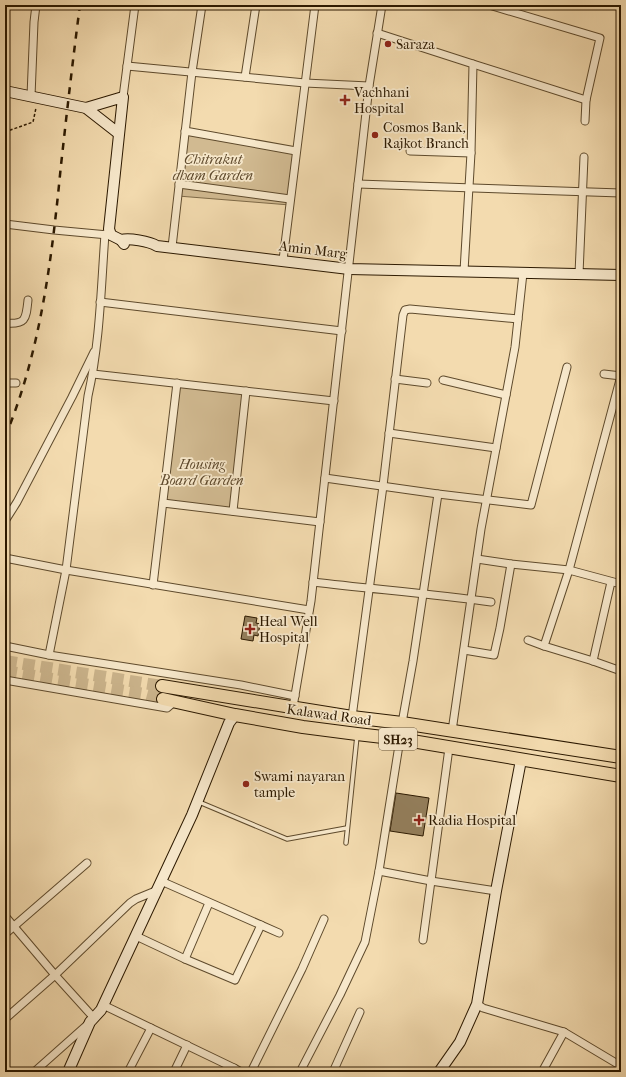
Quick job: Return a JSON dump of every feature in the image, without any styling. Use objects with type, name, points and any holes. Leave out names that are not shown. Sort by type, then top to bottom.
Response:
[{"type":"main road","points":[[5,90],[86,108],[118,133]]},
{"type":"main road","points":[[86,108],[123,97],[108,235]]},
{"type":"main road","name":"Amin Marg","points":[[108,235],[121,240],[125,244],[153,248],[157,246],[172,247],[349,269],[621,275]]},
{"type":"main road","name":"SH23","points":[[162,686],[294,701]]},
{"type":"main road","name":"SH23","points":[[163,699],[175,701]]},
{"type":"main road","name":"Kalawad Road","points":[[175,701],[235,715],[297,726],[400,739],[621,776]]},
{"type":"main road","name":"Kalawad Road","points":[[294,701],[352,717],[402,723],[621,757]]},
{"type":"main road","points":[[68,1072],[92,1020],[101,1010],[160,886],[198,801],[229,723],[235,715]]},
{"type":"main road","points":[[440,1072],[460,1042],[477,1004],[496,891],[521,760]]},
{"type":"street","points":[[35,97],[34,22],[36,5]]},
{"type":"street","points":[[123,97],[135,5]]},
{"type":"street","points":[[172,247],[192,72],[202,5]]},
{"type":"street","points":[[245,77],[256,5]]},
{"type":"street","points":[[283,260],[315,5]]},
{"type":"street","points":[[5,646],[50,655],[241,685],[294,701],[313,582],[369,86],[382,5]]},
{"type":"street","points":[[492,5],[600,38],[586,100],[585,121]]},
{"type":"street","points":[[377,33],[586,100]]},
{"type":"street","points":[[464,271],[471,153],[473,64]]},
{"type":"street","points":[[127,66],[305,82],[369,86]]},
{"type":"street","points":[[185,131],[296,151]]},
{"type":"street","points":[[410,151],[471,153]]},
{"type":"street","points":[[579,274],[584,157]]},
{"type":"street","points":[[179,184],[290,199]]},
{"type":"street","points":[[358,184],[621,193]]},
{"type":"street","points":[[5,224],[108,235],[100,302],[97,347],[88,396],[66,570],[50,655]]},
{"type":"street","points":[[452,731],[477,559],[515,347],[523,273]]},
{"type":"street","points":[[5,323],[15,324],[25,318],[28,300]]},
{"type":"street","points":[[100,302],[342,331]]},
{"type":"street","points":[[352,717],[383,486],[402,315],[405,310],[410,309],[518,319]]},
{"type":"street","points":[[5,521],[17,502],[97,347]]},
{"type":"street","points":[[325,478],[531,505],[567,367]]},
{"type":"street","points":[[93,374],[334,401]]},
{"type":"street","points":[[544,646],[569,570],[621,376],[604,374]]},
{"type":"street","points":[[395,379],[427,383]]},
{"type":"street","points":[[443,380],[506,395]]},
{"type":"street","points":[[5,383],[16,383]]},
{"type":"street","points":[[153,585],[177,383]]},
{"type":"street","points":[[233,511],[246,391]]},
{"type":"street","points":[[389,433],[496,448]]},
{"type":"street","points":[[402,723],[413,661],[438,494]]},
{"type":"street","points":[[163,503],[320,522]]},
{"type":"street","points":[[5,558],[153,585],[309,610]]},
{"type":"street","points":[[477,559],[569,570],[621,584]]},
{"type":"street","points":[[464,650],[494,655],[511,564]]},
{"type":"street","points":[[313,582],[491,602]]},
{"type":"street","points":[[593,661],[611,582]]},
{"type":"street","points":[[528,640],[621,671]]},
{"type":"street","points":[[5,680],[167,708],[175,701]]},
{"type":"street","points":[[300,1072],[365,942],[379,871],[400,739]]},
{"type":"street","points":[[423,940],[449,748]]},
{"type":"street","points":[[5,934],[87,863]]},
{"type":"street","points":[[379,871],[431,882],[496,891]]},
{"type":"street","points":[[5,1020],[130,903],[160,886],[210,902],[279,933]]},
{"type":"street","points":[[185,959],[210,902]]},
{"type":"street","points":[[5,916],[92,1020],[34,1072]]},
{"type":"street","points":[[251,1072],[302,969],[324,918]]},
{"type":"street","points":[[136,936],[235,980],[261,925]]},
{"type":"street","points":[[477,1004],[483,1008],[564,1032],[621,1066]]},
{"type":"street","points":[[103,1005],[187,1045],[233,1070],[241,1072]]},
{"type":"street","points":[[333,1072],[360,1012]]},
{"type":"street","points":[[128,1072],[151,1028]]},
{"type":"street","points":[[542,1072],[564,1032]]},
{"type":"street","points":[[174,1072],[187,1045]]},
{"type":"lane","points":[[346,843],[357,734]]},
{"type":"lane","points":[[198,801],[287,839],[347,828]]},
{"type":"path","points":[[5,132],[33,122],[35,97]]},
{"type":"green space","name":"Chitrakut dham Garden","points":[[185,131],[296,151],[290,205],[178,196]]},
{"type":"green space","name":"Housing Board Garden","points":[[177,383],[246,391],[233,511],[163,503]]},
{"type":"building","points":[[245,616],[257,618],[256,623],[260,624],[258,636],[254,635],[253,641],[241,639]]},
{"type":"building","points":[[396,793],[429,798],[423,836],[390,831]]},
{"type":"tunnel","points":[[5,661],[162,686]]},
{"type":"tunnel","points":[[5,671],[144,694],[163,699]]},
{"type":"railway","points":[[5,437],[28,371],[49,269],[80,5]]},
{"type":"place","name":"Saraza","points":[[388,44]]},
{"type":"place","name":"Vachhani Hospital","points":[[345,100]]},
{"type":"place","name":"Cosmos Bank, Rajkot Branch","points":[[375,135]]},
{"type":"place","name":"Heal Well Hospital","points":[[250,629]]},
{"type":"place","name":"Swami nayaran tample","points":[[246,784]]},
{"type":"place","name":"Radia Hospital","points":[[419,820]]}]
